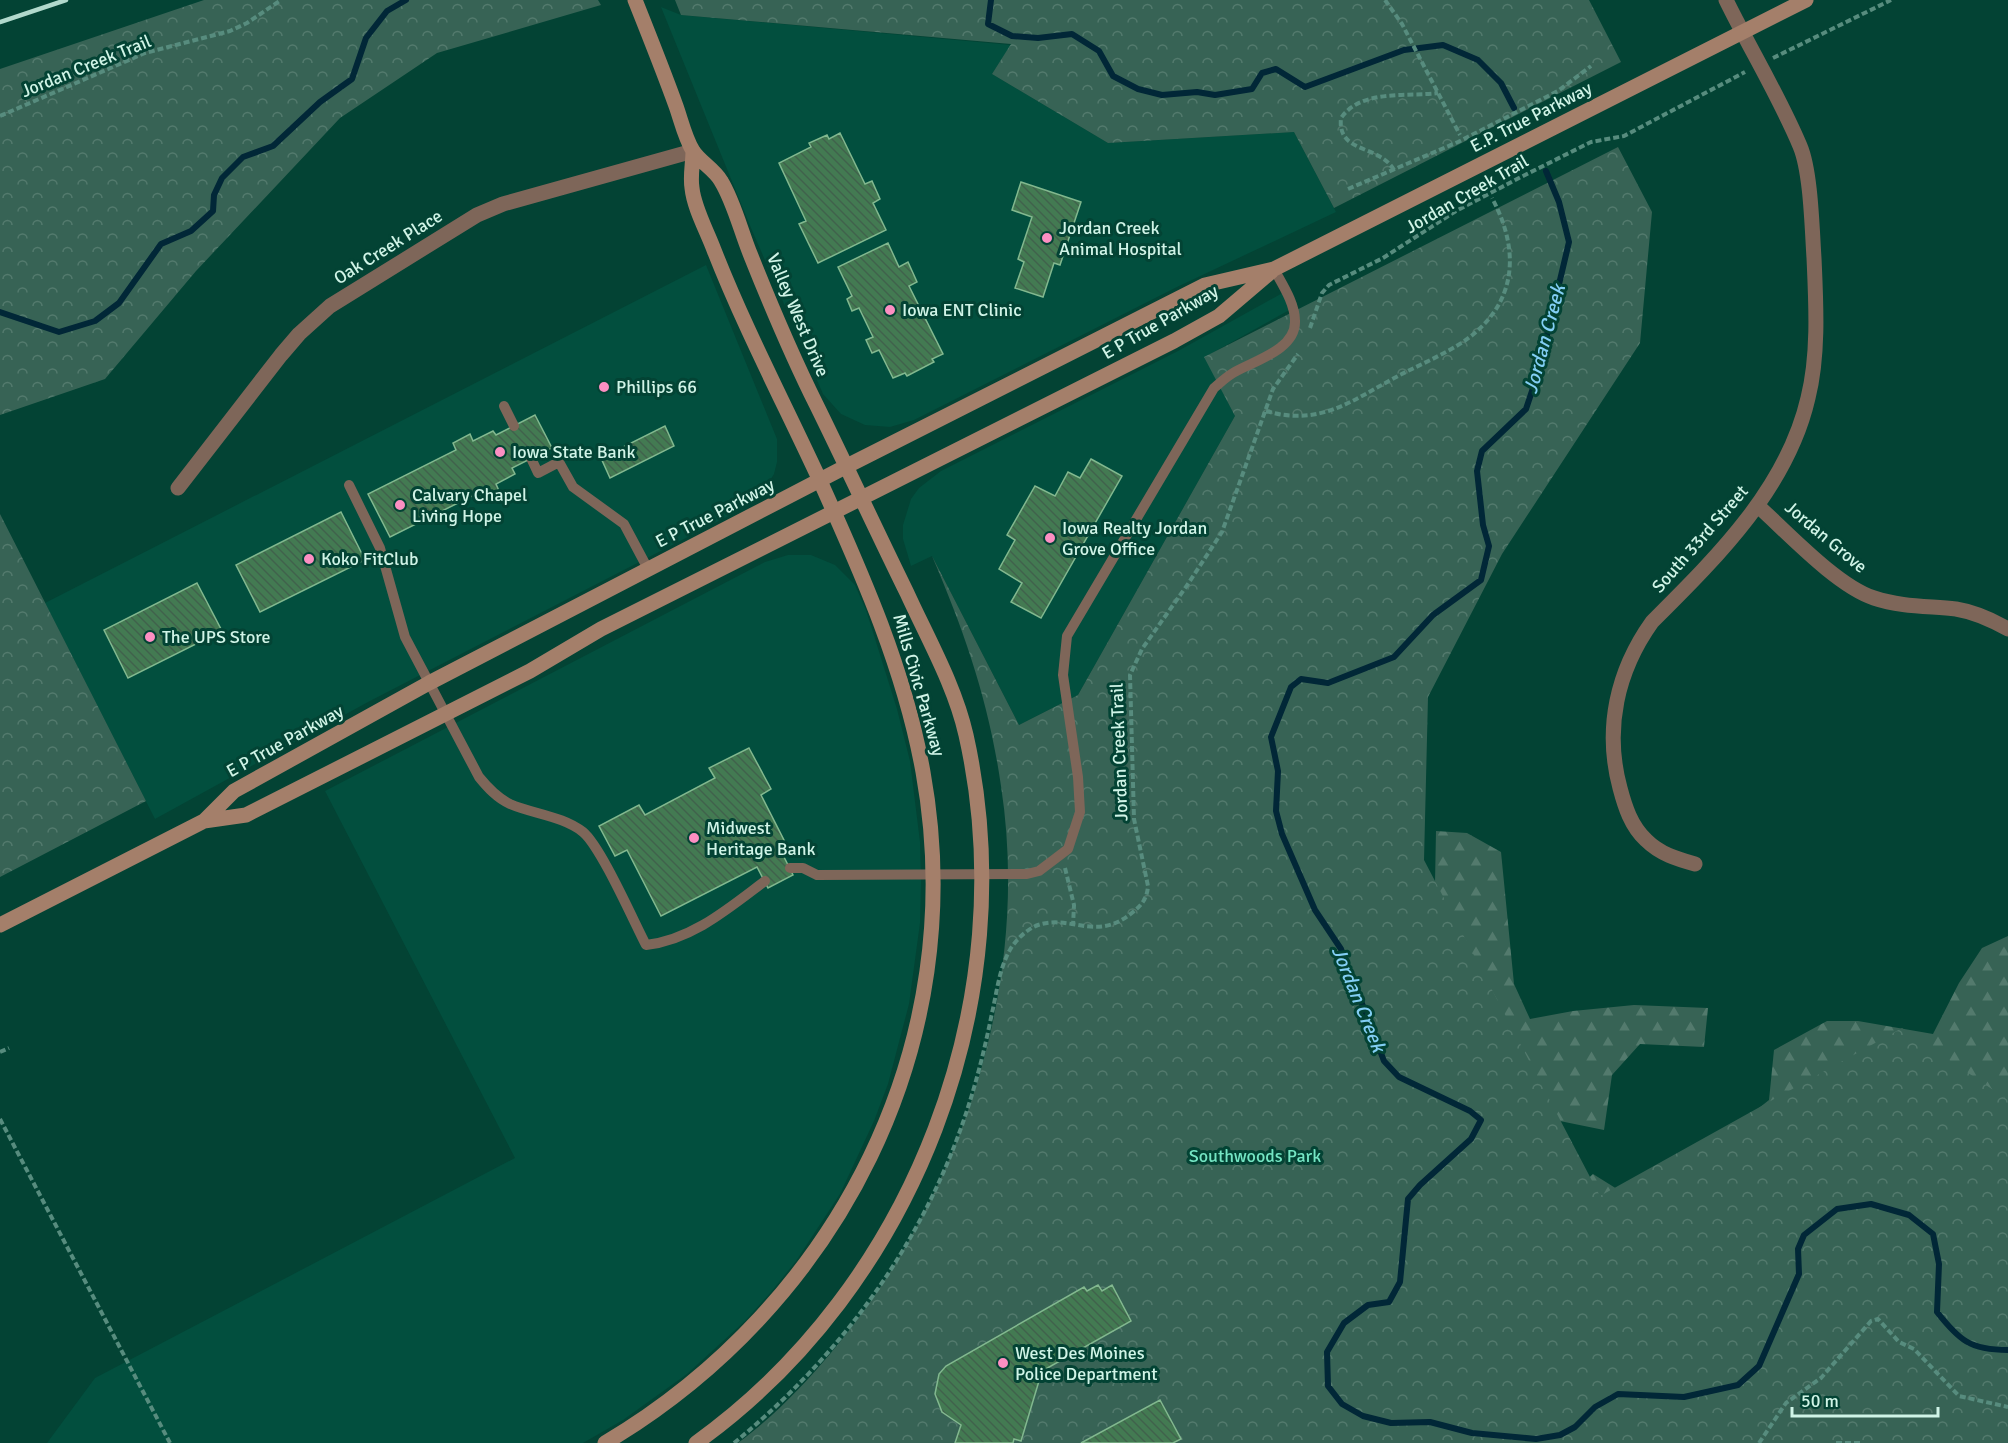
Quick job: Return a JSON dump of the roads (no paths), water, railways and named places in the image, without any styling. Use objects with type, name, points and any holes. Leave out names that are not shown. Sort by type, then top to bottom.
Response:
[{"type":"main road","name":"Valley West Drive","points":[[635,0],[693,151],[720,180],[793,355],[864,499]]},
{"type":"main road","name":"E.P. True Parkway","points":[[1274,269],[1806,0]]},
{"type":"main road","name":"Valley West Drive","points":[[693,151],[692,190],[696,201],[738,306],[833,511]]},
{"type":"main road","name":"E P True Parkway","points":[[0,925],[204,821],[234,791],[429,683],[847,466],[1205,285],[1274,269]]},
{"type":"main road","name":"E P True Parkway","points":[[204,821],[246,815],[530,671],[600,629],[833,511],[864,499],[1183,336],[1219,316],[1274,269]]},
{"type":"main road","name":"Mills Civic Parkway","points":[[696,1443],[764,1386],[800,1350],[835,1309],[878,1246],[911,1187],[947,1099],[968,1024],[980,935],[982,874],[977,802],[965,732],[932,647],[864,499]]},
{"type":"main road","name":"Mills Civic Parkway","points":[[605,1443],[673,1399],[715,1365],[778,1300],[836,1221],[882,1131],[908,1059],[923,995],[928,957],[932,876],[929,817],[915,733],[875,604],[833,511]]},
{"type":"street","name":"South 33rd Street","points":[[1695,864],[1668,856],[1646,840],[1630,819],[1615,769],[1612,749],[1612,730],[1618,692],[1632,656],[1652,622],[1758,506],[1789,455],[1808,399],[1813,370],[1815,277],[1811,212],[1801,148],[1726,0]]},
{"type":"street","name":"Oak Creek Place","points":[[177,488],[281,355],[299,334],[330,306],[458,226],[503,204],[693,151]]},
{"type":"street","name":"Jordan Grove","points":[[1758,506],[1846,584],[1871,597],[1898,605],[1958,609],[1989,618],[2008,629]]},
{"type":"lane","points":[[790,868],[803,868],[817,875],[1027,874],[1039,871],[1061,855],[1072,841],[1080,803],[1063,675],[1067,636],[1214,388],[1232,374],[1272,353],[1292,334],[1296,323],[1293,308],[1274,269]]},
{"type":"lane","points":[[504,406],[514,426]]},
{"type":"lane","points":[[531,458],[538,473],[559,462],[573,487],[624,524],[648,569]]},
{"type":"lane","points":[[348,485],[380,548],[405,637],[479,777],[491,791],[509,803],[564,822],[583,832],[598,852],[646,945],[659,943],[701,927],[765,881]]},
{"type":"waterway","name":"Jordan Creek","points":[[0,312],[59,332],[95,321],[119,303],[161,244],[191,231],[213,211],[214,195],[222,178],[243,157],[273,146],[320,102],[352,79],[366,38],[387,11],[406,0]]},
{"type":"waterway","name":"Jordan Creek","points":[[991,0],[988,24],[1012,36],[1038,38],[1072,34],[1099,51],[1113,76],[1138,89],[1162,95],[1197,92],[1215,95],[1252,89],[1262,73],[1276,69],[1305,87],[1404,50],[1443,45],[1478,60],[1501,83],[1514,108]]},
{"type":"waterway","name":"Jordan Creek","points":[[1546,171],[1559,202],[1569,242],[1538,373],[1526,409],[1482,451],[1477,471],[1483,525],[1489,546],[1481,580],[1433,615],[1394,657],[1328,683],[1301,679],[1291,687],[1271,737],[1278,771],[1276,811],[1282,834],[1315,910],[1341,949],[1384,1061],[1399,1077],[1470,1111],[1481,1120],[1471,1139],[1420,1185],[1408,1199],[1400,1282],[1389,1302],[1368,1305],[1344,1323],[1327,1352],[1328,1386],[1342,1404],[1363,1416],[1391,1423],[1430,1422],[1472,1433],[1536,1439],[1560,1435],[1575,1427],[1595,1407],[1618,1394],[1684,1397],[1738,1385],[1759,1366],[1799,1274],[1798,1249],[1804,1235],[1837,1209],[1871,1204],[1909,1215],[1933,1234],[1939,1264],[1937,1312],[1952,1330],[1966,1342],[1984,1348],[2008,1350]]},
{"type":"railway","points":[[0,22],[66,0]]},
{"type":"place","name":"Jordan Creek Animal Hospital","points":[[1047,238]]},
{"type":"place","name":"Iowa ENT Clinic","points":[[890,310]]},
{"type":"place","name":"Phillips 66","points":[[604,387]]},
{"type":"place","name":"Iowa State Bank","points":[[500,452]]},
{"type":"place","name":"Calvary Chapel Living Hope","points":[[400,505]]},
{"type":"place","name":"Iowa Realty Jordan Grove Office","points":[[1050,538]]},
{"type":"place","name":"Koko FitClub","points":[[309,559]]},
{"type":"place","name":"The UPS Store","points":[[150,637]]},
{"type":"place","name":"Midwest Heritage Bank","points":[[694,838]]},
{"type":"place","name":"West Des Moines Police Department","points":[[1003,1363]]},
{"type":"park label","name":"Southwoods Park","points":[[1255,1156]]}]
